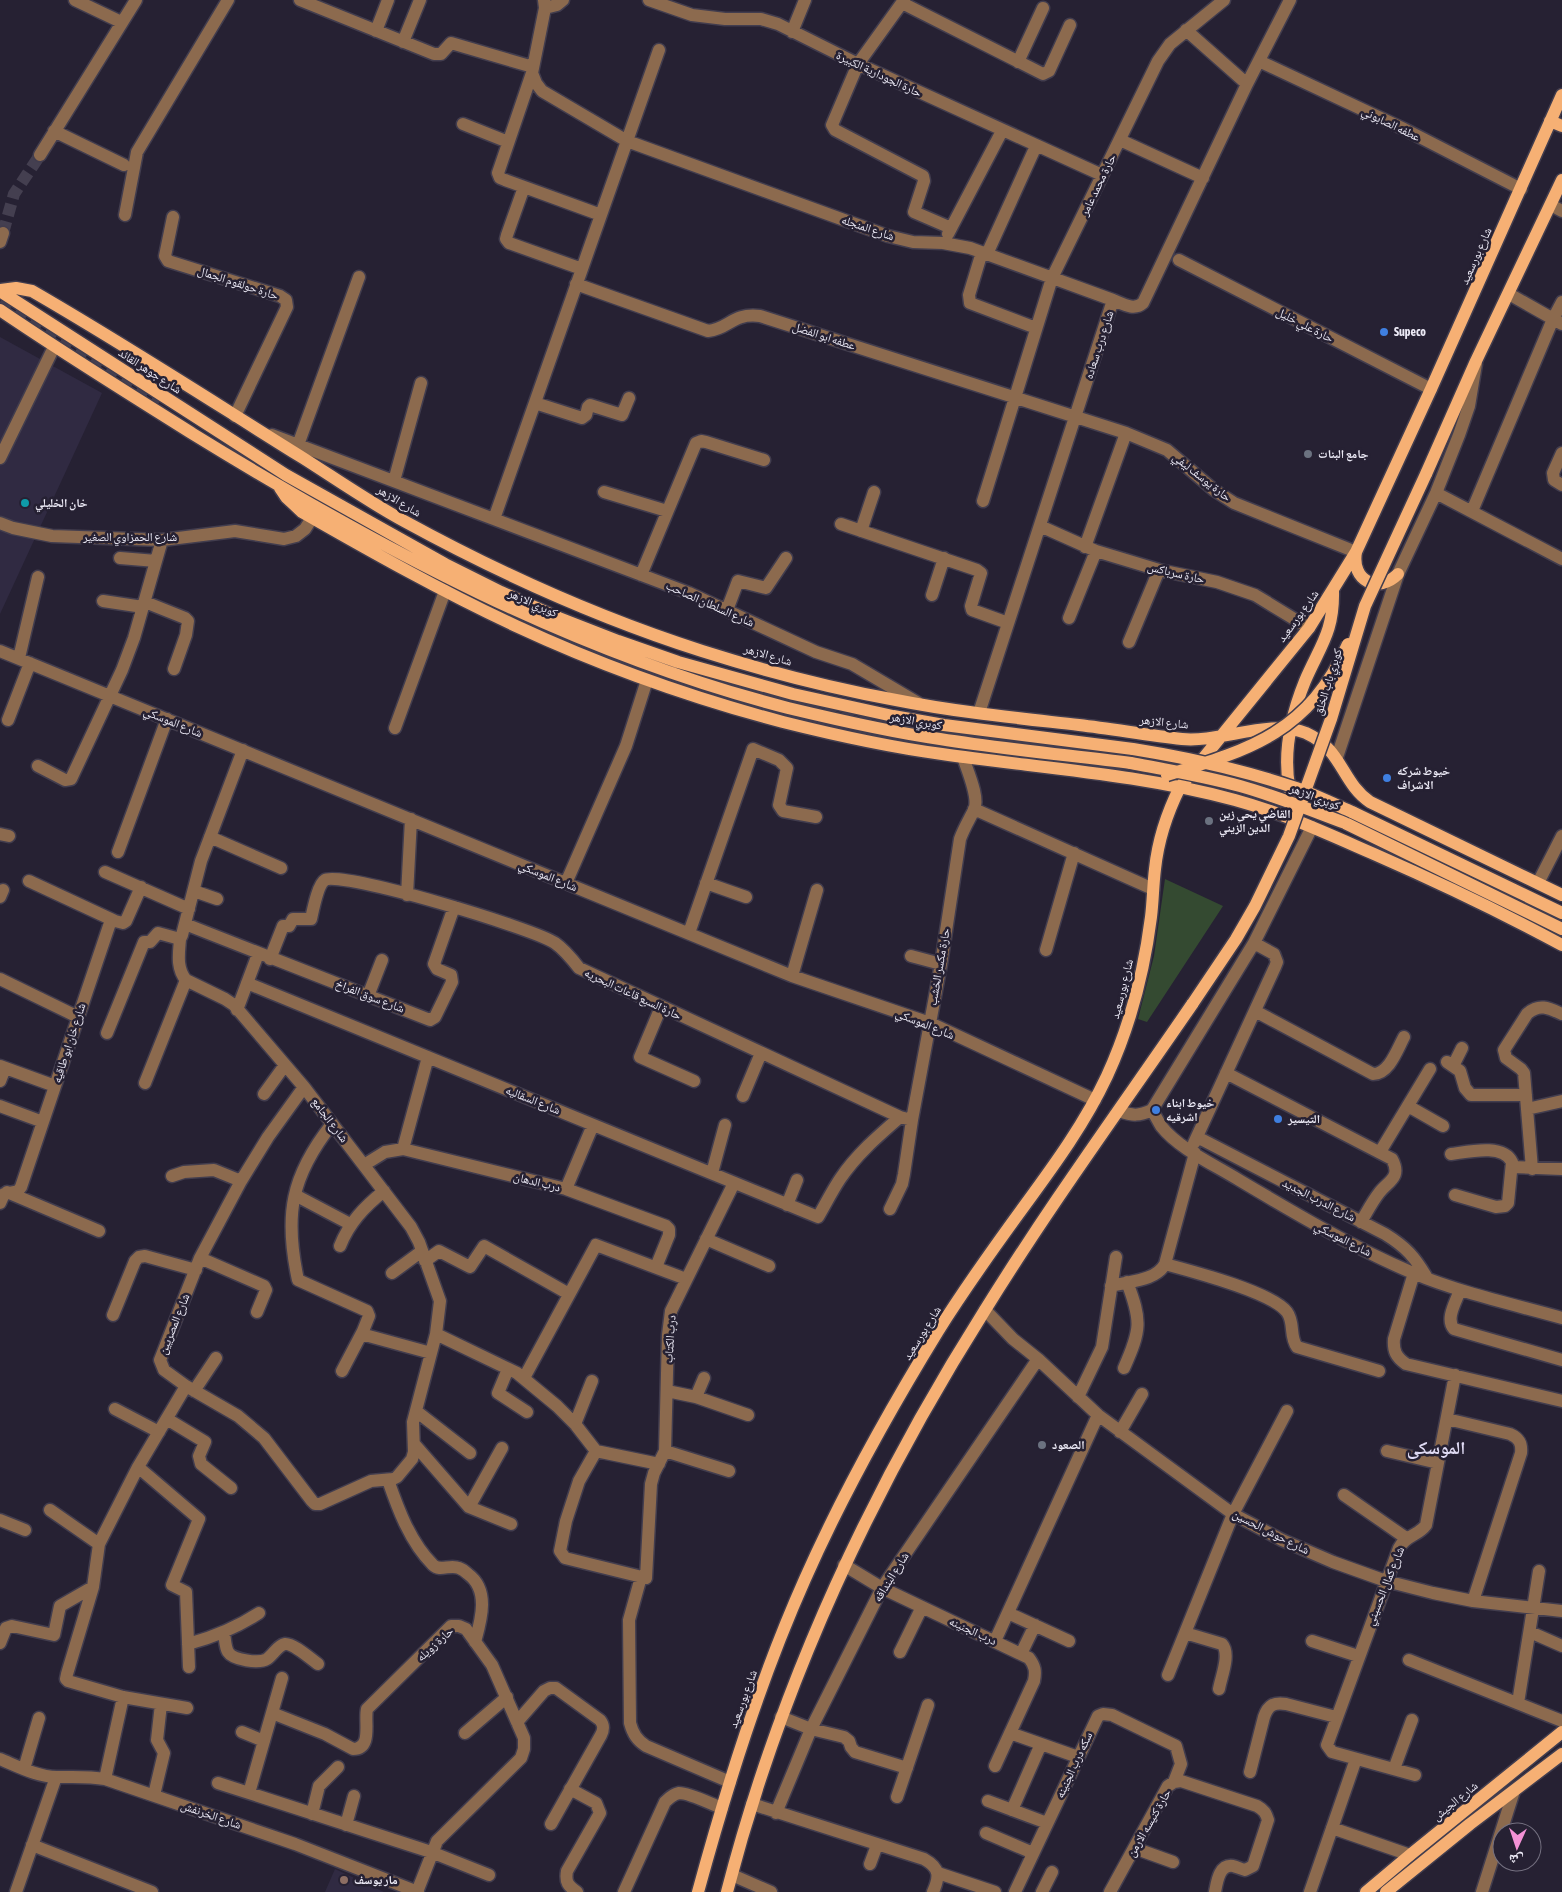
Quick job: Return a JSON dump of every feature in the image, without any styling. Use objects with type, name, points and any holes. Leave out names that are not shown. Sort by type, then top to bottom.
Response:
[{"type":"main road","name":"شارع بورسعيد","points":[[698,1892],[730,1782],[764,1680],[827,1531],[876,1436],[942,1326],[1067,1147],[1095,1100],[1118,1050],[1136,998],[1147,944],[1154,871],[1161,837],[1169,811],[1180,787],[1309,628],[1356,552],[1562,95]]},
{"type":"main road","points":[[1550,121],[1562,126]]},
{"type":"main road","points":[[1476,361],[1509,294],[1556,208],[1562,180]]},
{"type":"main road","name":"شارع الازهر","points":[[0,291],[16,288],[32,291],[409,523],[467,554],[600,614],[668,639],[740,662],[827,685],[920,704],[1187,740],[1267,728],[1289,728],[1308,734],[1322,742],[1336,757],[1359,795],[1370,802],[1562,895]]},
{"type":"main road","name":"شارع جوهر القائد","points":[[0,291],[286,475]]},
{"type":"main road","points":[[0,310],[54,347],[280,488],[293,505],[312,518],[445,591],[518,627],[648,680],[700,698],[784,722],[887,745],[962,757],[1140,780],[1236,800],[1306,824],[1434,880],[1562,945]]},
{"type":"main road","name":"كوبري باب الخلق","points":[[1119,1111],[1236,939],[1255,906],[1289,836],[1331,719],[1365,606],[1476,361]]},
{"type":"main road","name":"كوبري الازهر","points":[[286,475],[445,564],[501,592],[559,618],[669,659],[784,692],[893,716],[944,725],[1133,749],[1189,758],[1244,772],[1298,789],[1352,812],[1562,913]]},
{"type":"main road","name":"كوبري الازهر","points":[[280,488],[454,582],[573,636],[658,669],[788,708],[890,731],[942,740],[1131,763],[1186,773],[1240,786],[1293,803],[1345,823],[1562,929]]},
{"type":"main road","points":[[1356,552],[1354,561],[1356,569],[1367,582],[1384,584],[1398,574]]},
{"type":"main road","points":[[1306,824],[1291,800],[1287,777],[1289,728],[1306,680],[1330,626],[1333,609],[1333,591]]},
{"type":"main road","points":[[1140,780],[1167,775],[1258,744],[1295,719],[1316,698],[1333,674],[1365,606]]},
{"type":"main road","points":[[727,1892],[752,1804],[781,1717],[804,1657],[844,1565],[891,1471],[985,1310],[1119,1111]]},
{"type":"main road","name":"شارع الجيش","points":[[1366,1892],[1562,1732]]},
{"type":"main road","points":[[1386,1892],[1470,1824],[1562,1756]]},
{"type":"street","points":[[75,0],[121,22]]},
{"type":"street","points":[[40,155],[136,0]]},
{"type":"street","points":[[125,215],[137,152],[228,0]]},
{"type":"street","points":[[300,0],[436,55],[443,52],[451,42],[533,70]]},
{"type":"street","points":[[376,31],[388,0]]},
{"type":"street","points":[[404,42],[420,0]]},
{"type":"street","points":[[563,0],[557,5],[544,4],[533,70],[498,173],[500,178],[601,215]]},
{"type":"street","name":"حارة الجودارية الكبيرة","points":[[649,0],[692,15],[725,19],[761,19],[778,24],[858,64],[1102,175]]},
{"type":"street","points":[[792,32],[805,0]]},
{"type":"street","name":"حارة محمد عامر","points":[[983,501],[1052,278],[1158,61],[1170,44],[1224,0]]},
{"type":"street","name":"شارع درب سعاده","points":[[979,713],[1114,300],[1133,308],[1139,307],[1143,303],[1288,1]]},
{"type":"street","points":[[951,228],[914,212],[924,181],[923,176],[833,128],[832,125],[858,64],[903,2],[1039,73],[1046,74],[1070,25]]},
{"type":"street","points":[[1018,62],[1043,8]]},
{"type":"street","points":[[1186,30],[1247,84]]},
{"type":"street","points":[[494,519],[659,50]]},
{"type":"street","name":"عطفه الصابوني","points":[[1259,61],[1404,130],[1521,189]]},
{"type":"street","name":"شارع المنجله","points":[[533,70],[536,83],[542,91],[627,141],[888,236],[913,242],[943,243],[970,248],[1114,300]]},
{"type":"street","points":[[463,124],[508,142]]},
{"type":"street","points":[[54,131],[124,165]]},
{"type":"street","points":[[943,243],[1002,131]]},
{"type":"street","points":[[1120,140],[1203,178]]},
{"type":"street","points":[[1036,146],[984,253],[969,295],[970,303],[1036,328]]},
{"type":"street","points":[[524,187],[506,239],[509,243],[582,269]]},
{"type":"street","name":"حارة حولقوم الجمال","points":[[173,217],[165,256],[168,261],[280,296],[286,300],[286,307],[234,416]]},
{"type":"street","name":"حارة علي خليل","points":[[1179,260],[1431,389]]},
{"type":"street","points":[[298,445],[359,277]]},
{"type":"street","name":"عطفه ابو الفضل","points":[[576,284],[708,331],[719,329],[739,316],[760,316],[1076,416]]},
{"type":"street","points":[[1509,294],[1557,321]]},
{"type":"street","points":[[1472,511],[1557,321],[1562,302]]},
{"type":"street","points":[[0,458],[54,347]]},
{"type":"street","points":[[1336,757],[1398,574],[1436,493],[1469,406],[1476,361]]},
{"type":"street","points":[[394,481],[421,383]]},
{"type":"street","points":[[535,403],[582,418],[586,415],[590,405],[622,415],[629,398]]},
{"type":"street","name":"حارة يوسف ليفي","points":[[1076,416],[1126,433],[1167,450],[1214,490],[1234,503],[1356,552]]},
{"type":"street","name":"شارع السلطان الصاحب","points":[[254,428],[689,593],[816,652],[852,664],[920,704]]},
{"type":"street","points":[[1070,618],[1126,433]]},
{"type":"street","points":[[640,574],[696,443],[706,442],[764,460]]},
{"type":"street","points":[[1562,453],[1553,472],[1554,480],[1562,485]]},
{"type":"street","points":[[604,492],[667,510]]},
{"type":"street","points":[[861,531],[874,492]]},
{"type":"street","points":[[1436,493],[1562,559]]},
{"type":"street","name":"شارع الحمزاوي الصغير","points":[[0,523],[13,528],[52,536],[162,540],[235,531],[284,538],[296,536],[305,529],[312,518]]},
{"type":"street","points":[[840,524],[981,572],[971,606],[972,610],[1008,623]]},
{"type":"street","name":"حارة سرباكس","points":[[1040,526],[1090,549],[1159,570],[1217,582],[1255,595],[1309,628]]},
{"type":"street","points":[[38,766],[65,780],[72,779],[122,670],[144,604],[162,540]]},
{"type":"street","points":[[120,558],[156,561]]},
{"type":"street","points":[[727,610],[738,581],[766,588],[786,558]]},
{"type":"street","points":[[932,594],[944,558]]},
{"type":"street","points":[[1129,642],[1159,570]]},
{"type":"street","points":[[8,720],[24,661],[38,578]]},
{"type":"street","points":[[395,728],[445,591]]},
{"type":"street","points":[[103,601],[144,604],[185,618],[188,622],[188,628],[174,669]]},
{"type":"street","name":"شارع الموسكي","points":[[0,651],[792,976],[930,1024],[1095,1100]]},
{"type":"street","points":[[566,883],[626,746],[648,680]]},
{"type":"street","points":[[118,852],[168,720]]},
{"type":"street","points":[[689,933],[753,749],[779,760],[787,768],[780,808],[784,811],[816,817]]},
{"type":"street","points":[[145,1083],[186,980],[180,970],[180,939],[201,861],[243,750]]},
{"type":"street","points":[[962,757],[973,789],[974,809],[1153,889]]},
{"type":"street","name":"حارة مكسر الخشب","points":[[890,1208],[902,1184],[906,1119],[930,1024],[960,839],[974,809]]},
{"type":"street","points":[[407,895],[411,819]]},
{"type":"street","points":[[1119,1111],[1133,1116],[1142,1115],[1152,1110],[1254,943],[1306,824]]},
{"type":"street","points":[[1538,883],[1562,836]]},
{"type":"street","points":[[210,837],[281,868]]},
{"type":"street","points":[[1046,950],[1074,853]]},
{"type":"street","points":[[104,872],[189,908]]},
{"type":"street","name":"حارة السبع قاعات البحريه","points":[[264,956],[283,926],[289,926],[293,919],[311,919],[320,884],[324,880],[331,878],[365,883],[493,918],[554,942],[579,968],[906,1119]]},
{"type":"street","points":[[29,880],[115,921]]},
{"type":"street","points":[[706,883],[746,897]]},
{"type":"street","name":"شارع خان ابو طاقيه","points":[[2,1195],[18,1191],[21,1187],[110,923],[115,921],[123,923],[126,921],[141,888]]},
{"type":"street","points":[[194,890],[217,899]]},
{"type":"street","points":[[792,976],[817,890]]},
{"type":"street","name":"شارع سوق الفراخ","points":[[185,924],[368,996],[433,1019],[452,982],[450,976],[437,969],[434,964],[454,907]]},
{"type":"street","points":[[107,1032],[144,942],[150,942],[160,933],[180,939]]},
{"type":"street","points":[[1112,1286],[1153,1276],[1163,1269],[1166,1264],[1197,1137],[1276,962],[1274,954],[1254,943]]},
{"type":"street","points":[[237,1010],[247,983],[264,956]]},
{"type":"street","points":[[911,956],[941,964]]},
{"type":"street","points":[[368,996],[382,960]]},
{"type":"street","points":[[0,980],[78,1017]]},
{"type":"street","name":"شارع الجامع","points":[[186,980],[225,999],[237,1010],[304,1087],[411,1227],[440,1300],[436,1334],[412,1432],[415,1446]]},
{"type":"street","name":"شارع السقاليه","points":[[247,983],[818,1217],[840,1179],[852,1163],[868,1146],[906,1119]]},
{"type":"street","points":[[661,1007],[640,1057],[694,1081]]},
{"type":"street","points":[[1532,1169],[1524,1073],[1506,1058],[1504,1050],[1527,1014],[1533,1009],[1547,1007],[1562,1014]]},
{"type":"street","points":[[1255,1011],[1373,1074],[1378,1074],[1387,1068],[1404,1037]]},
{"type":"street","points":[[1462,1048],[1450,1064],[1460,1072],[1465,1088],[1471,1095],[1526,1095]]},
{"type":"street","points":[[743,1096],[762,1053]]},
{"type":"street","points":[[403,1149],[428,1057]]},
{"type":"street","points":[[264,1094],[286,1065]]},
{"type":"street","points":[[0,1081],[2,1067],[55,1086]]},
{"type":"street","points":[[1380,1152],[1430,1069]]},
{"type":"street","points":[[1226,1073],[1380,1152],[1392,1160],[1395,1166],[1393,1179],[1378,1195],[1361,1222]]},
{"type":"street","name":"شارع المصريين","points":[[304,1087],[268,1137],[242,1181],[198,1264],[160,1360],[161,1365],[164,1370],[190,1389],[238,1416],[264,1438],[315,1504],[320,1504],[370,1481],[388,1480]]},
{"type":"street","points":[[1527,1109],[1562,1101]]},
{"type":"street","points":[[0,1106],[43,1122]]},
{"type":"street","points":[[1408,1106],[1443,1126]]},
{"type":"street","name":"شارع الموسكي","points":[[1152,1110],[1161,1126],[1193,1152],[1351,1245],[1414,1274],[1460,1290],[1562,1318]]},
{"type":"street","points":[[332,1124],[315,1146],[302,1172],[295,1195],[290,1228],[298,1280],[367,1311],[369,1316],[342,1371]]},
{"type":"street","points":[[566,1189],[594,1125]]},
{"type":"street","points":[[712,1173],[725,1125]]},
{"type":"street","name":"شارع الدرب الجديد","points":[[1197,1137],[1403,1245],[1417,1260],[1427,1278]]},
{"type":"street","name":"درب الدهان","points":[[364,1166],[385,1152],[403,1149],[566,1189],[666,1226],[669,1230],[669,1235],[656,1267]]},
{"type":"street","points":[[1451,1154],[1491,1150],[1510,1156],[1512,1167],[1508,1202],[1505,1206],[1496,1207],[1455,1195]]},
{"type":"street","points":[[1512,1167],[1562,1169]]},
{"type":"street","points":[[172,1176],[184,1172],[214,1170],[242,1181]]},
{"type":"street","points":[[787,1204],[797,1180]]},
{"type":"street","name":"درب الكتاب","points":[[665,1451],[668,1323],[676,1299],[734,1183]]},
{"type":"street","points":[[340,1246],[350,1224],[365,1206],[384,1191]]},
{"type":"street","points":[[2,1195],[99,1231]]},
{"type":"street","points":[[295,1195],[350,1224]]},
{"type":"street","points":[[706,1239],[769,1266]]},
{"type":"street","points":[[524,1378],[596,1245],[686,1279]]},
{"type":"street","points":[[392,1273],[423,1256],[439,1251],[470,1267],[484,1246],[569,1294]]},
{"type":"street","points":[[113,1315],[134,1261],[139,1257],[145,1256],[198,1264],[264,1286],[266,1290],[257,1312]]},
{"type":"street","points":[[1078,1397],[1102,1347],[1116,1257]]},
{"type":"street","points":[[1166,1264],[1247,1290],[1280,1305],[1289,1315],[1292,1341],[1297,1347],[1305,1351],[1380,1371]]},
{"type":"street","points":[[1414,1274],[1394,1339],[1393,1349],[1398,1358],[1406,1364],[1562,1401]]},
{"type":"street","points":[[1124,1368],[1135,1344],[1138,1329],[1138,1314],[1127,1282]]},
{"type":"street","points":[[1460,1290],[1449,1320],[1450,1325],[1454,1329],[1562,1360]]},
{"type":"street","name":"شارع حوش الحسين","points":[[985,1310],[1013,1339],[1038,1359],[1098,1415],[1232,1514],[1290,1544],[1333,1562],[1386,1580],[1433,1593],[1473,1601],[1562,1611]]},
{"type":"street","points":[[362,1331],[365,1335],[431,1353]]},
{"type":"street","points":[[436,1334],[524,1378],[575,1424],[596,1451],[659,1464]]},
{"type":"street","points":[[187,1708],[123,1697],[66,1679],[93,1587],[99,1544],[138,1467],[167,1419],[216,1358]]},
{"type":"street","name":"شارع البنداقه","points":[[776,1813],[812,1729],[882,1588],[1038,1359]]},
{"type":"street","points":[[508,1369],[498,1393],[527,1412]]},
{"type":"street","name":"شارع كمال الحسيني","points":[[1356,1759],[1332,1752],[1326,1745],[1399,1548],[1406,1538],[1416,1535],[1426,1525],[1455,1375]]},
{"type":"street","points":[[696,1397],[704,1378]]},
{"type":"street","points":[[575,1424],[592,1381]]},
{"type":"street","points":[[667,1391],[696,1397],[748,1416]]},
{"type":"street","points":[[1120,1432],[1142,1394]]},
{"type":"street","points":[[114,1409],[159,1432]]},
{"type":"street","points":[[416,1411],[470,1453]]},
{"type":"street","points":[[1168,1675],[1232,1514],[1287,1411]]},
{"type":"street","points":[[995,1641],[1098,1415]]},
{"type":"street","points":[[167,1419],[205,1442],[199,1456],[201,1464],[231,1488]]},
{"type":"street","points":[[1447,1419],[1510,1434],[1517,1438],[1521,1445],[1521,1453],[1473,1601]]},
{"type":"street","points":[[415,1446],[412,1459],[397,1477],[388,1480],[398,1510],[413,1538],[431,1563],[439,1568],[459,1568],[475,1579],[482,1596],[482,1617],[475,1642]]},
{"type":"street","points":[[415,1446],[469,1506],[511,1524]]},
{"type":"street","points":[[469,1506],[502,1448]]},
{"type":"street","points":[[596,1451],[579,1481],[566,1521],[560,1551],[565,1558],[644,1578]]},
{"type":"street","points":[[729,1470],[665,1451],[652,1484],[644,1578],[628,1620],[630,1723],[632,1732],[638,1741],[646,1746],[730,1782]]},
{"type":"street","points":[[1387,1451],[1438,1463]]},
{"type":"street","points":[[138,1467],[199,1519],[172,1585],[186,1592],[189,1666]]},
{"type":"street","points":[[1344,1495],[1406,1538]]},
{"type":"street","points":[[50,1510],[99,1544]]},
{"type":"street","points":[[0,1520],[25,1530]]},
{"type":"street","name":"درب الجنينه","points":[[844,1565],[882,1588],[1029,1658],[1034,1664],[1036,1673],[1034,1681],[995,1766]]},
{"type":"street","points":[[1518,1703],[1540,1571]]},
{"type":"street","points":[[0,1643],[6,1628],[12,1626],[54,1635],[60,1606],[93,1587]]},
{"type":"street","points":[[900,1652],[922,1607]]},
{"type":"street","points":[[188,1644],[213,1638],[237,1627],[259,1613]]},
{"type":"street","points":[[1008,1613],[1069,1641]]},
{"type":"street","points":[[1021,1654],[1035,1625]]},
{"type":"street","name":"حارة زويله","points":[[272,1713],[325,1734],[353,1749],[358,1749],[362,1746],[367,1734],[367,1709],[451,1626],[459,1626],[466,1629],[492,1665],[524,1738],[524,1749],[521,1758],[437,1842],[431,1852],[418,1892]]},
{"type":"street","points":[[1530,1632],[1562,1646]]},
{"type":"street","points":[[224,1633],[227,1650],[233,1656],[261,1662],[286,1644],[318,1664]]},
{"type":"street","points":[[1185,1633],[1222,1644],[1225,1647],[1226,1656],[1219,1689]]},
{"type":"street","points":[[1312,1641],[1358,1656]]},
{"type":"street","points":[[1409,1660],[1562,1721]]},
{"type":"street","points":[[249,1793],[282,1678]]},
{"type":"street","points":[[517,1722],[544,1692],[550,1688],[556,1688],[603,1724],[603,1730],[551,1824]]},
{"type":"street","points":[[105,1779],[123,1697]]},
{"type":"street","points":[[465,1733],[507,1697]]},
{"type":"street","points":[[154,1796],[164,1753],[158,1740],[161,1704]]},
{"type":"street","points":[[1250,1772],[1266,1710],[1272,1705],[1286,1704],[1336,1717]]},
{"type":"street","points":[[897,1797],[928,1705]]},
{"type":"street","name":"سكه درب الجنينه","points":[[1015,1892],[1095,1720],[1102,1714],[1112,1715],[1176,1746],[1181,1764],[1174,1782]]},
{"type":"street","points":[[781,1717],[812,1729],[844,1737],[849,1741],[855,1752],[907,1768]]},
{"type":"street","points":[[24,1769],[39,1718]]},
{"type":"street","points":[[1394,1769],[1412,1720]]},
{"type":"street","points":[[242,1732],[264,1741]]},
{"type":"street","points":[[1010,1733],[1078,1757]]},
{"type":"street","points":[[1012,1810],[1041,1744]]},
{"type":"street","name":"شارع الخرنفش","points":[[0,1759],[24,1769],[56,1777],[78,1776],[105,1779],[295,1844],[418,1892]]},
{"type":"street","points":[[1310,1892],[1356,1759],[1415,1776]]},
{"type":"street","points":[[312,1814],[319,1786],[338,1767]]},
{"type":"street","points":[[16,1892],[56,1777]]},
{"type":"street","name":"حارة كنيسه الارمن","points":[[1110,1892],[1164,1792],[1174,1782],[1181,1781],[1257,1806],[1263,1809],[1268,1820],[1253,1866],[1245,1870],[1234,1866],[1224,1868],[1220,1872],[1215,1892]]},
{"type":"street","points":[[218,1783],[431,1852],[489,1875]]},
{"type":"street","points":[[570,1789],[596,1804],[600,1813],[567,1872],[568,1886],[576,1892]]},
{"type":"street","points":[[1485,1891],[1514,1791]]},
{"type":"street","points":[[624,1892],[665,1802],[671,1796],[687,1795],[722,1808]]},
{"type":"street","points":[[346,1825],[354,1796]]},
{"type":"street","points":[[988,1801],[1047,1823]]},
{"type":"street","points":[[752,1804],[924,1859],[933,1864],[938,1873],[937,1883],[933,1892]]},
{"type":"street","points":[[1332,1828],[1410,1855]]},
{"type":"street","points":[[986,1833],[1033,1853]]},
{"type":"street","points":[[32,1845],[152,1892]]},
{"type":"street","points":[[870,1864],[877,1845]]},
{"type":"street","points":[[1134,1848],[1173,1862]]},
{"type":"street","points":[[1042,1892],[1052,1872]]},
{"type":"street","points":[[938,1873],[995,1892]]},
{"type":"street","points":[[732,1875],[771,1892]]},
{"type":"shaded area","name":"خان الخليلي","points":[[0,337],[102,393],[0,614]]},
{"type":"shaded area","name":"مار يوسف","points":[[335,1869],[384,1892],[325,1892]]},
{"type":"green space","points":[[1165,879],[1223,906],[1147,1022],[1138,1019],[1154,956]]},
{"type":"tunnel","points":[[3,233],[14,194],[40,155]]},
{"type":"tunnel","points":[[0,302],[160,401]]},
{"type":"tunnel","points":[[686,670],[782,699],[879,721],[944,732],[1100,752],[1203,770],[1254,782],[1304,798],[1353,819]]},
{"type":"tunnel","points":[[1416,849],[1562,921]]},
{"type":"place","name":"Supeco","points":[[1384,332]]},
{"type":"place","name":"جامع البنات","points":[[1308,454]]},
{"type":"place","name":"خان الخليلي","points":[[25,503]]},
{"type":"place","name":"خيوط شركه الاشراف","points":[[1387,778]]},
{"type":"place","name":"القاضي يحي زين الدين الزيني","points":[[1209,821]]},
{"type":"place","name":"خيوط ابناء اشرقيه","points":[[1156,1110]]},
{"type":"place","name":"التيسير","points":[[1278,1119]]},
{"type":"place","name":"الصعود","points":[[1042,1445]]},
{"type":"place","name":"مار يوسف","points":[[344,1880]]},
{"type":"district","name":"الموسكى","points":[[1436,1447]]}]
